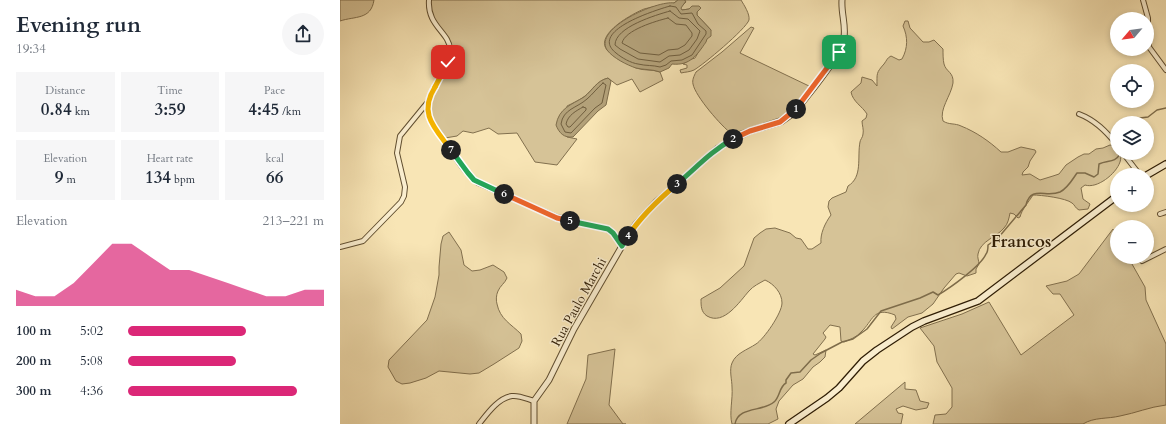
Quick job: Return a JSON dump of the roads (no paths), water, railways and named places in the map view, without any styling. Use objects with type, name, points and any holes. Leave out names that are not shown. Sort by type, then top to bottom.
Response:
[{"type":"main road","points":[[1154,171],[1166,164]]},
{"type":"main road","points":[[789,424],[839,388],[863,360],[877,350],[924,321],[978,301],[1110,201]]},
{"type":"street","points":[[429,0],[428,7],[430,15],[434,24],[450,45],[451,51],[446,68],[430,94],[427,104],[428,113],[432,123],[468,173],[474,180],[557,218],[608,229],[613,233],[622,246]]},
{"type":"street","name":"Rua Paulo Marchi","points":[[534,401],[552,373],[574,329],[636,224],[656,202],[718,148],[750,131],[780,122],[798,108],[835,58],[843,44],[844,35],[842,0]]},
{"type":"street","points":[[1143,0],[1148,18],[1149,47],[1166,70]]},
{"type":"street","points":[[340,247],[362,241],[401,202],[404,196],[405,188],[397,153],[400,136],[427,104]]},
{"type":"street","points":[[1079,114],[1098,123],[1110,137]]},
{"type":"street","points":[[1160,214],[1166,212]]},
{"type":"street","points":[[1154,255],[1166,249]]},
{"type":"street","points":[[479,424],[490,410],[501,401],[512,396],[534,401],[534,424]]},
{"type":"water","points":[[678,0],[686,1],[681,8],[682,10],[689,9],[692,6],[699,6],[701,8],[697,12],[697,15],[711,30],[711,36],[692,59],[684,63],[672,64],[669,68],[660,72],[632,67],[616,58],[607,50],[605,42],[609,33],[629,17],[655,6],[666,3],[674,3]]},
{"type":"water","points":[[608,78],[611,81],[606,105],[598,111],[573,137],[567,137],[562,134],[556,125],[563,111],[584,97],[600,81]]},
{"type":"waterway","points":[[1149,116],[1157,110],[1166,108]]},
{"type":"waterway","points":[[735,424],[737,418],[741,414],[764,407],[774,402],[791,373],[800,372],[811,360],[821,353],[842,342],[853,339],[867,329],[881,311],[933,292],[938,295],[965,276],[983,259],[988,250],[988,245],[998,238],[1026,205],[1031,195],[1060,192],[1068,186],[1077,173],[1085,173],[1094,177],[1098,174],[1099,164],[1114,160]]},
{"type":"district","name":"Francos","points":[[1021,241]]}]
